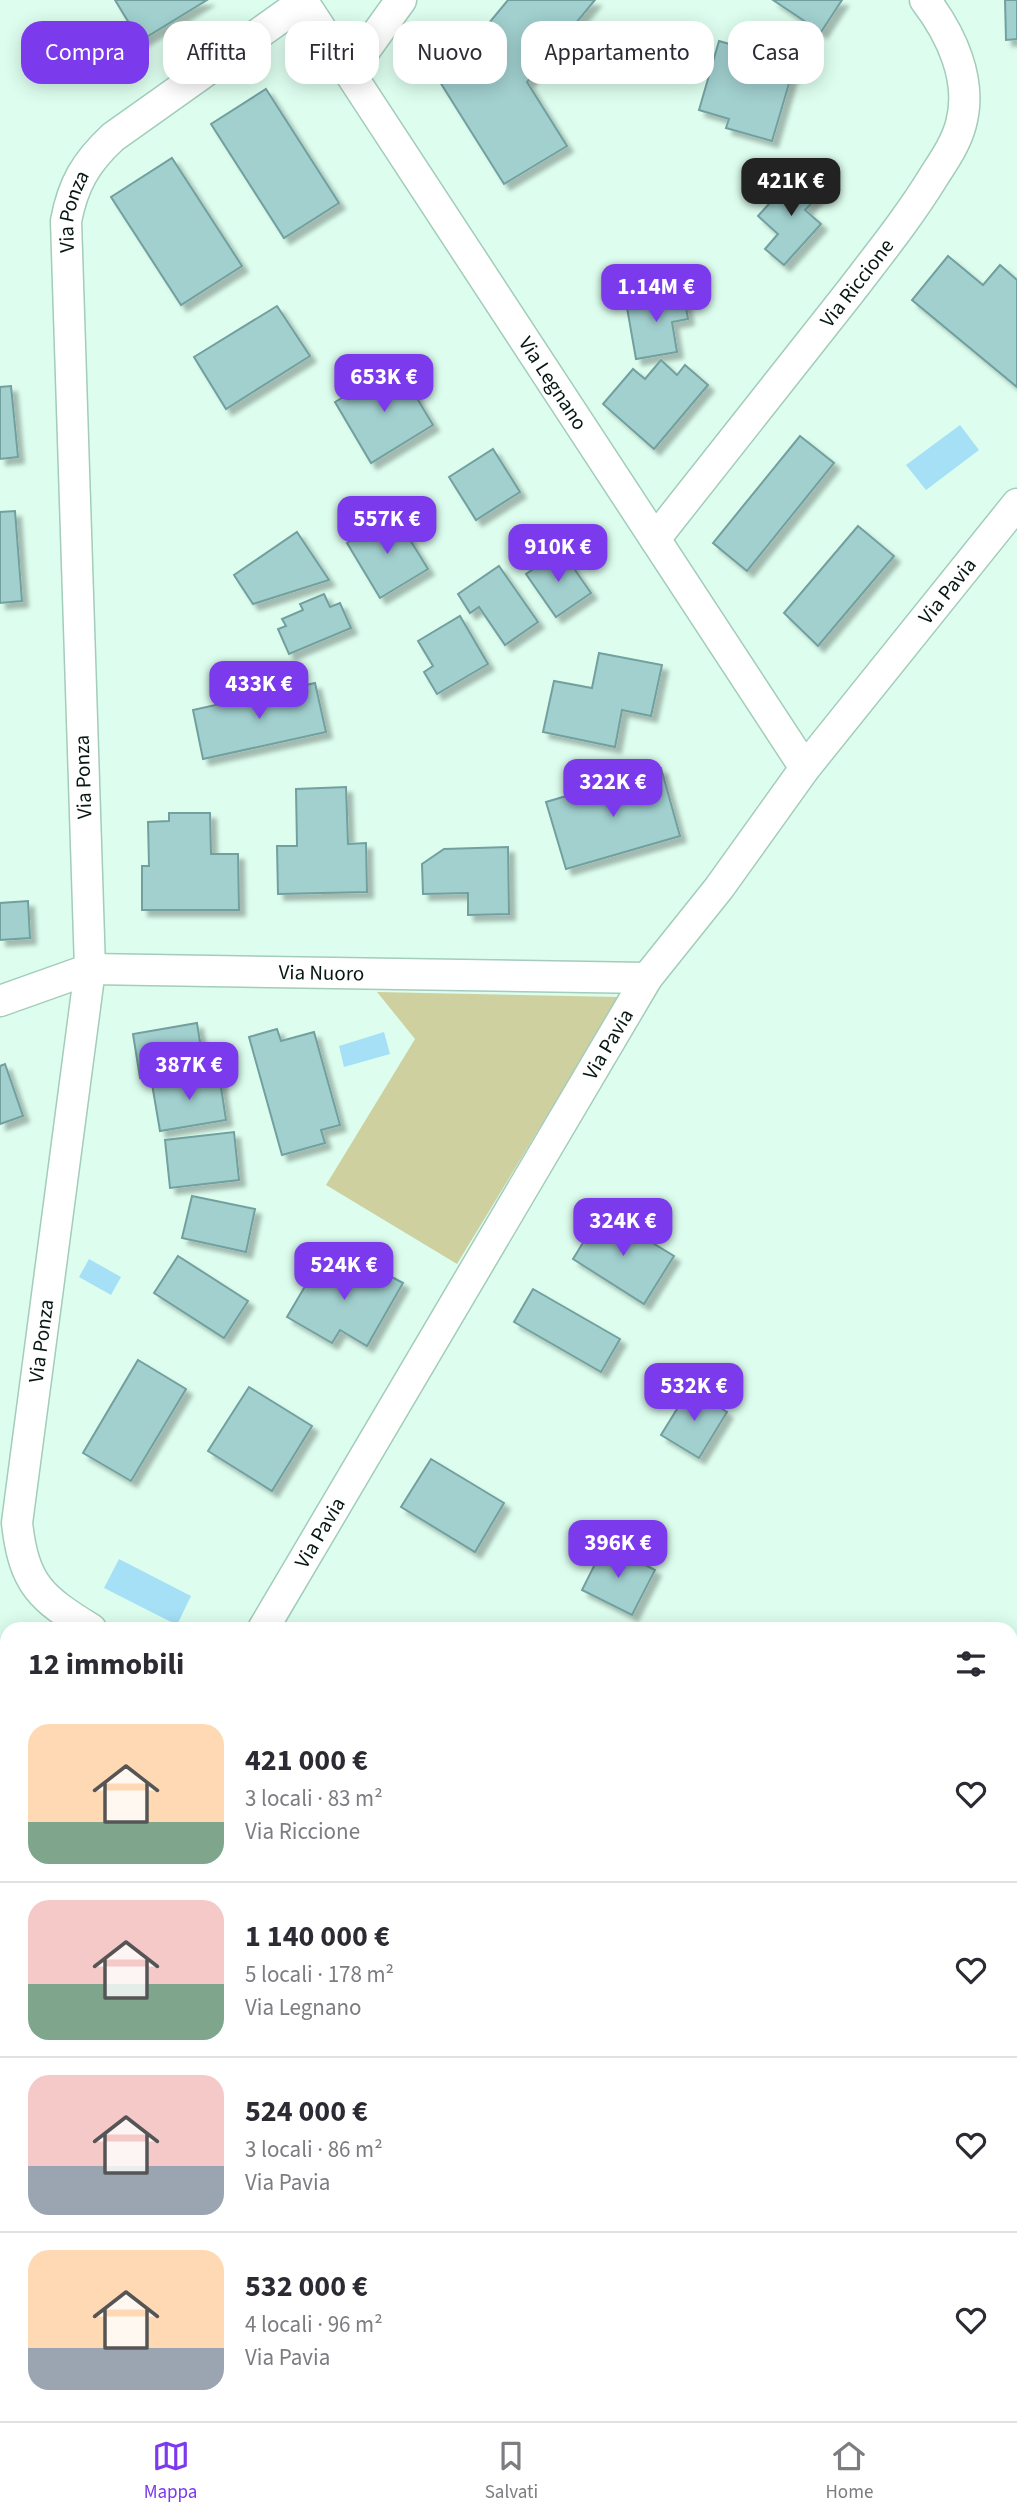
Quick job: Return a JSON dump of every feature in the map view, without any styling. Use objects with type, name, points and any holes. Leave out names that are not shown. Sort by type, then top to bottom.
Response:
[{"type":"street","points":[[379,31],[401,0]]},
{"type":"street","name":"Via Riccione","points":[[655,539],[905,222],[954,143],[963,113],[965,95],[962,74],[956,53],[945,31],[925,0]]},
{"type":"street","name":"Via Legnano","points":[[303,1],[316,21]]},
{"type":"street","name":"Via Ponza","points":[[80,1622],[60,1610],[40,1592],[25,1566],[18,1523],[90,969],[65,247],[68,209],[88,162],[113,137],[303,1]]},
{"type":"street","name":"Via Legnano","points":[[358,84],[806,768]]},
{"type":"street","name":"Via Pavia","points":[[267,1622],[647,978],[719,888],[806,768],[1017,504]]},
{"type":"street","name":"Via Nuoro","points":[[0,1001],[90,969],[647,978]]},
{"type":"green space","points":[[377,992],[619,997],[457,1264],[326,1185],[415,1039]]},
{"type":"water","points":[[960,425],[979,450],[926,490],[906,465]]},
{"type":"water","points":[[384,1032],[390,1054],[344,1067],[339,1046]]},
{"type":"water","points":[[89,1259],[121,1277],[111,1295],[79,1277]]},
{"type":"water","points":[[119,1559],[191,1596],[178,1622],[171,1622],[104,1588]]},
{"type":"building","points":[[115,0],[207,0],[173,21],[163,21],[163,27],[149,35],[149,21],[128,21]]},
{"type":"building","points":[[508,0],[595,0],[578,21],[521,21],[521,84],[528,84],[567,146],[504,184],[441,84],[507,84],[507,21],[491,21]]},
{"type":"building","points":[[773,0],[842,0],[824,27],[824,21],[804,21]]},
{"type":"building","points":[[1005,0],[1017,0],[1017,39],[1006,40]]},
{"type":"building","points":[[719,41],[728,44],[728,84],[789,84],[772,141],[726,128],[729,119],[699,110],[707,84],[714,84],[714,58]]},
{"type":"building","points":[[266,89],[339,203],[284,238],[211,124]]},
{"type":"building","points":[[172,158],[242,266],[181,305],[111,197]]},
{"type":"building","points":[[798,172],[821,193],[805,210],[821,224],[784,265],[765,249],[778,234],[758,216]]},
{"type":"building","points":[[948,256],[983,285],[1000,265],[1017,280],[1017,387],[912,300]]},
{"type":"building","points":[[683,291],[688,319],[672,322],[677,352],[636,359],[626,302]]},
{"type":"building","points":[[277,306],[310,356],[226,409],[194,357]]},
{"type":"building","points":[[661,360],[677,375],[685,365],[708,385],[654,449],[603,404],[633,369],[645,379]]},
{"type":"building","points":[[397,365],[433,425],[371,463],[335,402]]},
{"type":"building","points":[[11,386],[18,457],[0,459],[0,387]]},
{"type":"building","points":[[800,436],[834,463],[747,571],[713,543]]},
{"type":"building","points":[[493,449],[520,492],[476,520],[449,477]]},
{"type":"building","points":[[15,511],[22,601],[0,603],[0,512]]},
{"type":"building","points":[[394,514],[428,569],[380,598],[347,543]]},
{"type":"building","points":[[858,526],[894,556],[818,646],[784,613]]},
{"type":"building","points":[[297,532],[329,580],[253,604],[234,575]]},
{"type":"building","points":[[561,550],[591,593],[556,617],[526,574]]},
{"type":"building","points":[[499,566],[538,622],[505,645],[479,607],[470,613],[458,594]]},
{"type":"building","points":[[324,594],[330,607],[340,603],[351,628],[289,654],[278,629],[286,626],[282,619],[303,610],[300,604]]},
{"type":"building","points":[[460,616],[488,664],[437,694],[424,672],[433,666],[418,641]]},
{"type":"building","points":[[599,653],[662,665],[651,716],[622,710],[615,747],[543,732],[554,681],[592,688]]},
{"type":"building","points":[[315,683],[326,732],[203,759],[193,710]]},
{"type":"building","points":[[661,768],[680,836],[566,869],[546,802]]},
{"type":"building","points":[[346,787],[348,844],[366,843],[367,892],[278,894],[277,846],[297,846],[296,789]]},
{"type":"building","points":[[169,813],[210,813],[211,854],[238,854],[239,910],[142,910],[142,866],[149,866],[148,822],[169,821]]},
{"type":"building","points":[[508,847],[509,914],[468,915],[468,893],[423,894],[422,864],[444,849]]},
{"type":"building","points":[[28,901],[30,938],[0,940],[0,903]]},
{"type":"building","points":[[197,1023],[204,1068],[140,1078],[133,1034]]},
{"type":"building","points":[[277,1029],[281,1041],[314,1032],[340,1125],[321,1130],[325,1143],[282,1155],[249,1037]]},
{"type":"building","points":[[5,1064],[23,1116],[0,1124],[0,1066]]},
{"type":"building","points":[[219,1074],[226,1120],[160,1131],[152,1084]]},
{"type":"building","points":[[234,1132],[239,1180],[170,1188],[165,1140]]},
{"type":"building","points":[[192,1196],[255,1209],[246,1252],[182,1238]]},
{"type":"building","points":[[602,1212],[674,1256],[644,1304],[573,1259]]},
{"type":"building","points":[[324,1254],[356,1273],[358,1269],[376,1279],[381,1271],[403,1283],[367,1346],[340,1330],[332,1343],[287,1317]]},
{"type":"building","points":[[178,1256],[248,1301],[224,1338],[154,1293]]},
{"type":"building","points":[[533,1289],[620,1339],[601,1372],[514,1322]]},
{"type":"building","points":[[138,1360],[186,1389],[131,1481],[83,1453]]},
{"type":"building","points":[[249,1387],[312,1426],[272,1491],[208,1451]]},
{"type":"building","points":[[690,1388],[727,1412],[699,1458],[661,1435]]},
{"type":"building","points":[[431,1459],[504,1503],[475,1552],[401,1507]]},
{"type":"building","points":[[605,1544],[655,1570],[632,1615],[582,1590]]}]
